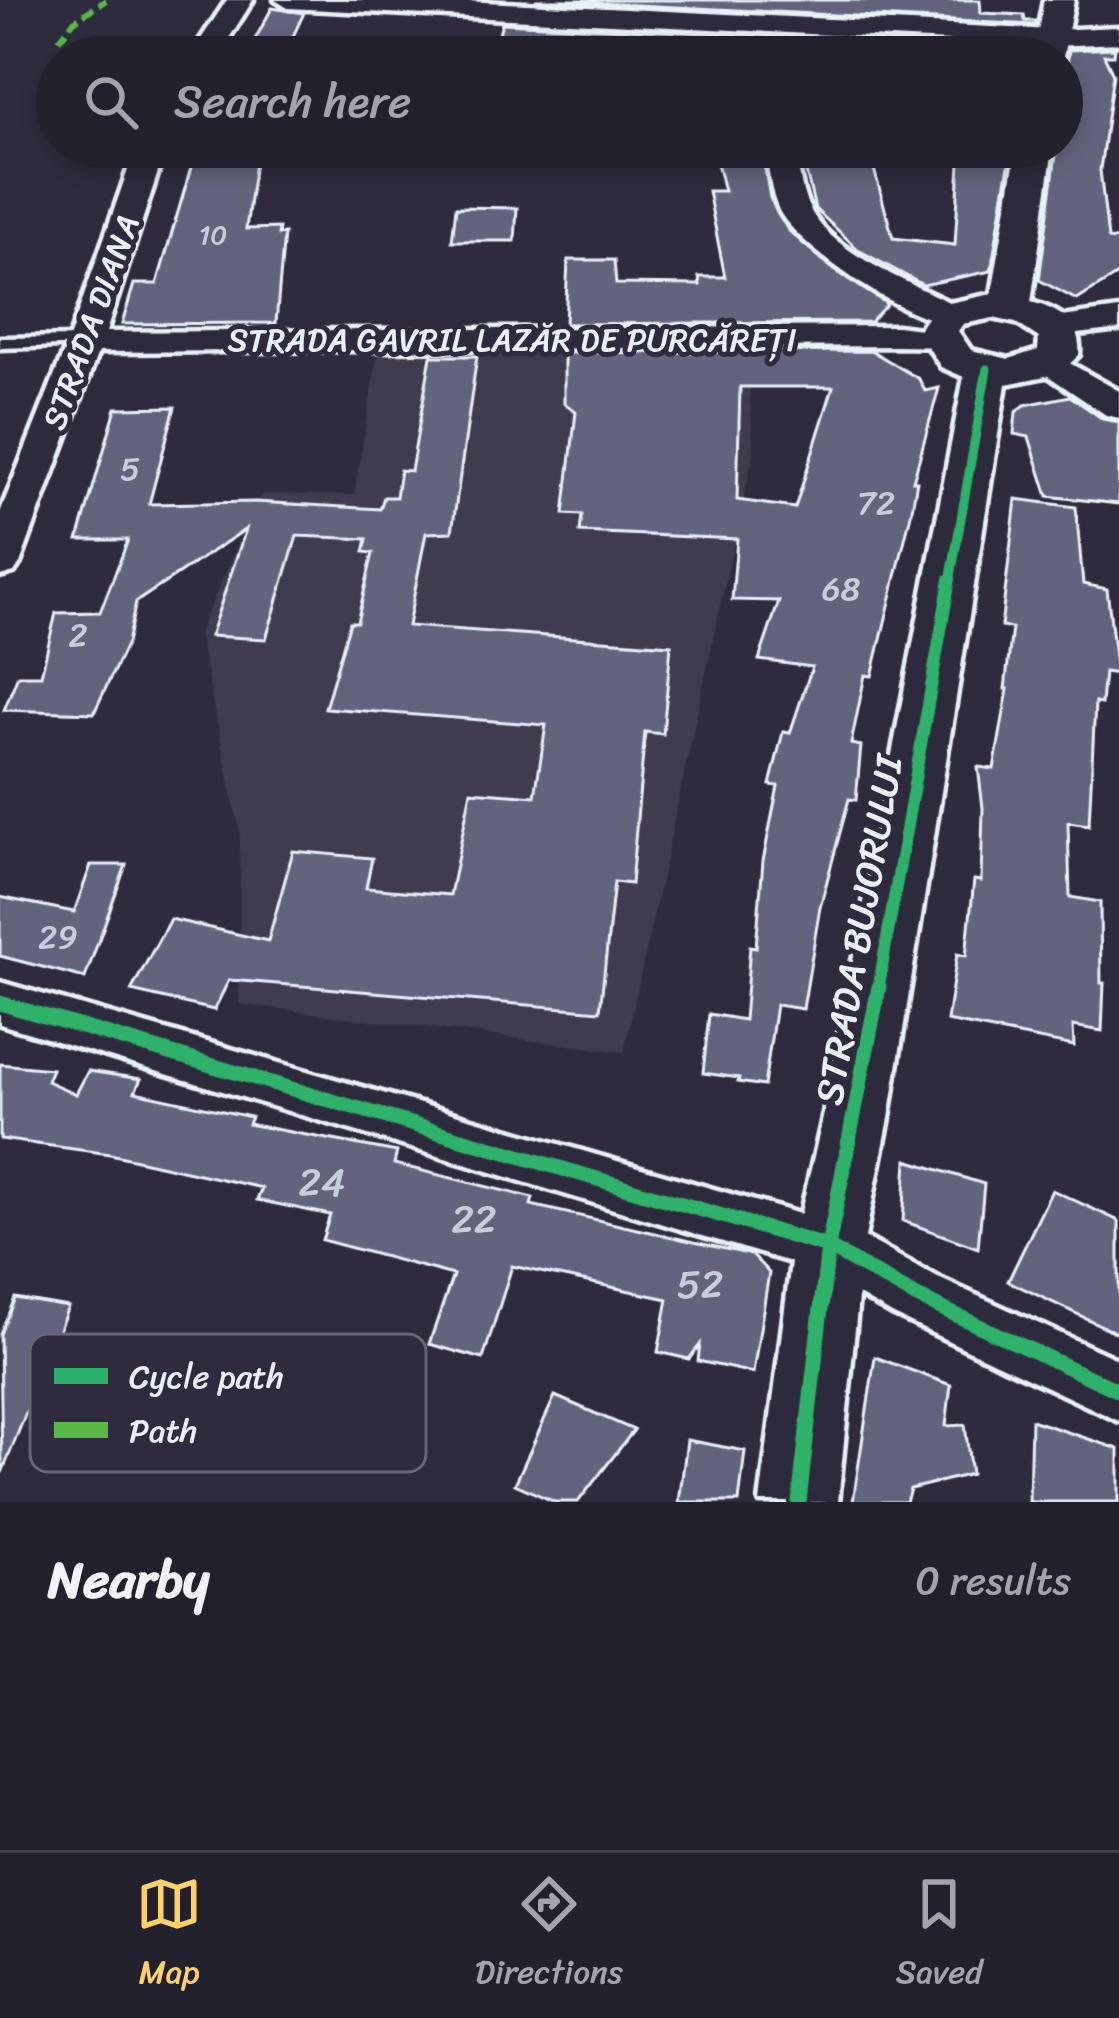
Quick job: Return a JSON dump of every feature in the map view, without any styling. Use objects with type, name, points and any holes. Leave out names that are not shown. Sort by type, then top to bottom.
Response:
[{"type":"street","points":[[217,36],[240,0]]},
{"type":"street","points":[[289,0],[750,11],[959,36]]},
{"type":"street","points":[[1053,36],[1059,0]]},
{"type":"street","points":[[1083,41],[1119,35]]},
{"type":"street","name":"STRADA DIANA","points":[[0,563],[85,342],[144,168]]},
{"type":"street","points":[[785,168],[795,214],[807,230],[958,342],[1022,371],[1052,345],[1119,319]]},
{"type":"street","points":[[1010,308],[1032,168]]},
{"type":"street","points":[[958,342],[976,307],[1010,308],[1119,407]]},
{"type":"street","name":"STRADA GAVRIL LAZĂR DE PURCĂREȚI","points":[[85,342],[897,336],[958,342]]},
{"type":"street","name":"STRADA BUJORULUI","points":[[799,1502],[828,1247],[856,1118],[958,342]]},
{"type":"street","points":[[0,1003],[828,1247],[915,1296],[1119,1391]]},
{"type":"lane","points":[[0,343],[85,342]]},
{"type":"shaded area","points":[[378,351],[747,356],[754,451],[624,1052],[239,1004],[240,832],[198,633],[261,494],[354,495]]},
{"type":"building","points":[[535,0],[980,0],[981,13],[1024,15],[1025,21],[1035,21],[1035,25]]},
{"type":"building","points":[[272,8],[304,13],[293,36],[257,36]]},
{"type":"building","points":[[502,23],[766,36],[498,36]]},
{"type":"building","points":[[1115,48],[1114,55],[1104,55],[1113,74],[1100,170],[1108,239],[1119,240],[1119,274],[1077,300],[1039,280],[1054,168],[1083,168],[1083,49]]},
{"type":"building","points":[[191,168],[254,168],[246,229],[279,228],[278,235],[284,234],[276,323],[122,324],[134,284],[157,284]]},
{"type":"building","points":[[718,168],[765,168],[770,198],[788,230],[833,269],[887,304],[870,322],[565,324],[568,260],[614,260],[616,284],[700,285],[699,277],[725,277],[708,191],[724,191]]},
{"type":"building","points":[[805,168],[874,168],[893,238],[955,245],[960,168],[1008,168],[991,271],[923,285],[860,251],[815,209]]},
{"type":"building","points":[[456,207],[517,208],[515,241],[452,241]]},
{"type":"building","points":[[872,351],[919,379],[925,391],[939,388],[913,481],[917,481],[911,514],[872,676],[865,675],[851,744],[861,746],[856,800],[849,799],[820,907],[803,1009],[776,1005],[764,1086],[703,1073],[709,1014],[744,1020],[750,946],[756,947],[763,861],[778,786],[770,785],[783,732],[790,733],[812,667],[759,660],[779,601],[732,600],[737,539],[580,532],[582,515],[564,514],[576,412],[564,403],[564,353]],"holes":[[[740,387],[833,387],[795,508],[737,500]]]},
{"type":"building","points":[[431,356],[477,356],[452,532],[426,533],[408,626],[671,645],[663,734],[645,732],[631,884],[614,882],[600,1011],[229,980],[214,1010],[131,991],[170,919],[268,941],[293,851],[372,858],[366,888],[450,895],[471,791],[535,796],[546,725],[325,708],[350,622],[357,622],[373,553],[364,552],[367,539],[297,536],[266,639],[210,636],[246,529],[136,602],[127,643],[94,713],[4,710],[18,675],[41,675],[56,613],[100,612],[128,540],[78,540],[116,408],[175,407],[149,504],[255,502],[380,509],[384,497],[396,497],[400,470],[411,471]]},
{"type":"building","points":[[1070,396],[1103,419],[1119,422],[1119,504],[1048,496],[1029,437],[1014,434],[1016,412],[1025,405]]},
{"type":"building","points":[[1016,499],[1076,507],[1083,584],[1107,589],[1117,674],[1104,672],[1101,704],[1095,703],[1089,825],[1068,822],[1070,897],[1100,902],[1104,983],[1102,1031],[1073,1026],[1074,1046],[947,1021],[957,954],[966,956],[974,880],[981,881],[983,808],[978,767],[994,769],[1008,689],[1012,628],[1001,627]]},
{"type":"building","points":[[91,865],[126,865],[85,978],[0,956],[0,897],[74,912]]},
{"type":"building","points":[[0,1064],[52,1069],[47,1081],[76,1094],[88,1071],[141,1079],[135,1092],[251,1117],[248,1124],[397,1152],[394,1164],[533,1198],[531,1205],[752,1255],[769,1273],[753,1373],[698,1361],[700,1345],[689,1359],[658,1352],[668,1299],[512,1266],[483,1359],[429,1344],[453,1275],[322,1240],[330,1215],[257,1200],[262,1188],[110,1154],[0,1139]]},
{"type":"building","points":[[907,1160],[984,1184],[978,1248],[903,1221]]},
{"type":"building","points":[[1052,1190],[1119,1221],[1119,1334],[1008,1281]]},
{"type":"building","points":[[15,1298],[68,1307],[57,1334],[30,1334],[30,1403],[2,1473],[0,1334]]},
{"type":"building","points":[[875,1357],[951,1385],[946,1426],[965,1425],[971,1474],[910,1489],[906,1502],[853,1502]]},
{"type":"building","points":[[555,1396],[634,1430],[578,1502],[555,1502],[515,1484]]},
{"type":"building","points":[[1031,1420],[1119,1449],[1119,1502],[1029,1502]]},
{"type":"building","points":[[687,1440],[745,1451],[739,1502],[679,1502]]},
{"type":"marked path","points":[[62,36],[74,21],[106,0]]},
{"type":"cycle path","points":[[799,1502],[828,1247],[856,1118],[987,369]]},
{"type":"cycle path","points":[[0,1003],[828,1247],[915,1296],[1119,1391]]}]
